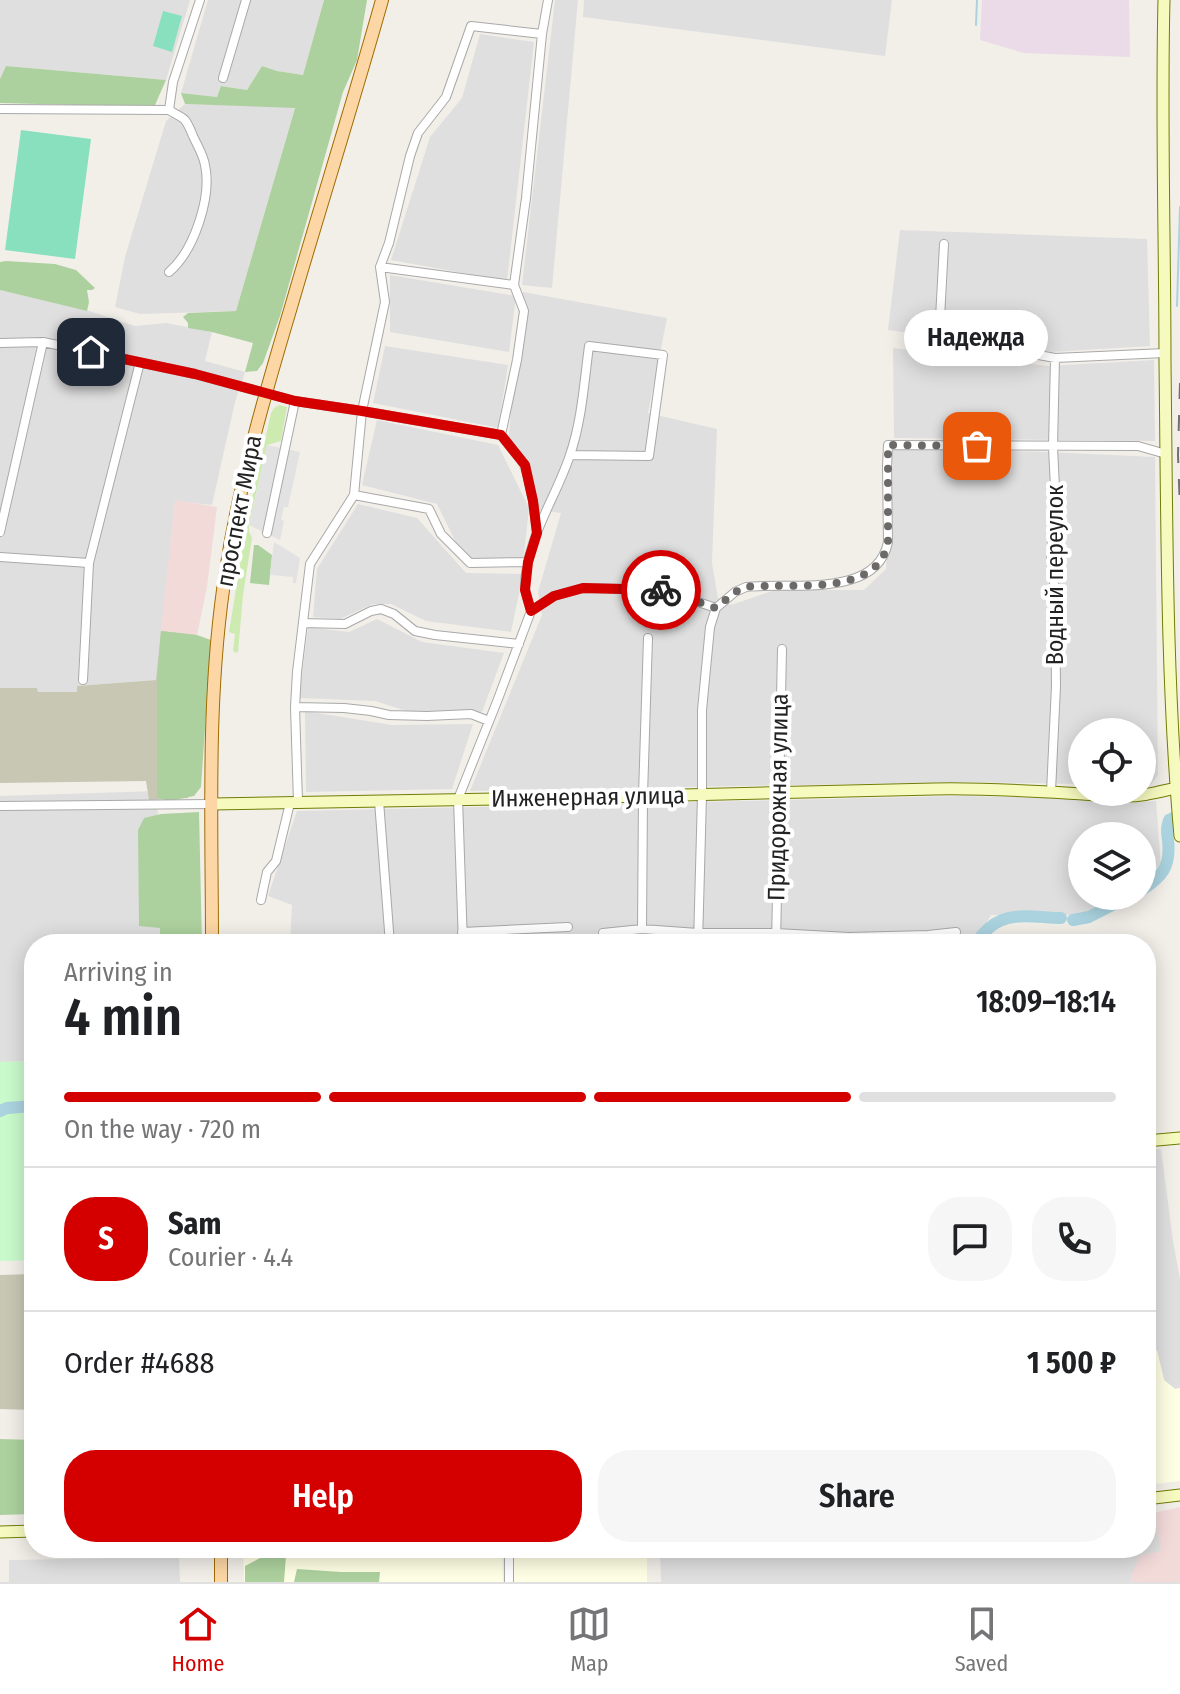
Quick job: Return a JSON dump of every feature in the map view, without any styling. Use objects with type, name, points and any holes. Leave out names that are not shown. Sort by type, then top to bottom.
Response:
[{"type":"main road","name":"проспект Мира","points":[[212,934],[213,688],[226,568],[244,473],[265,394],[382,0]]},
{"type":"main road","points":[[221,1558],[221,1582]]},
{"type":"street","points":[[169,110],[173,82],[200,0]]},
{"type":"street","points":[[223,78],[246,0]]},
{"type":"street","points":[[501,435],[524,311],[514,285],[548,0]]},
{"type":"street","points":[[1164,0],[1162,54],[1171,724],[1180,836]]},
{"type":"street","points":[[261,900],[267,872],[276,861],[294,803],[295,707],[310,564],[354,495],[362,411],[385,302],[380,267],[389,243],[410,156],[418,133],[446,97],[471,26],[542,34]]},
{"type":"street","points":[[0,109],[169,110],[186,120],[205,165],[206,192],[197,226],[178,264],[169,272]]},
{"type":"street","points":[[944,244],[939,337],[1055,358],[1165,353]]},
{"type":"street","points":[[380,267],[514,285]]},
{"type":"street","points":[[0,343],[43,342],[195,374],[295,401],[501,435],[525,465],[537,533]]},
{"type":"street","points":[[0,532],[43,342]]},
{"type":"street","points":[[568,927],[462,932],[458,799],[531,611],[525,590],[528,562],[570,455],[581,411],[589,346],[663,355],[649,456],[570,455]]},
{"type":"street","name":"Водный переулок","points":[[1051,792],[1056,686],[1055,590],[1051,559],[1055,488],[1055,358]]},
{"type":"street","points":[[83,680],[89,563],[140,362]]},
{"type":"street","points":[[267,533],[295,401]]},
{"type":"street","points":[[698,933],[702,710],[710,627],[716,608],[746,587],[847,582],[876,567],[887,551],[888,542],[888,445],[1138,446],[1166,454]]},
{"type":"street","points":[[354,495],[429,509],[441,534],[470,563],[528,562]]},
{"type":"street","points":[[0,557],[89,563]]},
{"type":"street","points":[[531,611],[554,596],[583,588],[679,590],[695,601],[716,608]]},
{"type":"street","points":[[303,623],[345,624],[381,609],[394,614],[415,631],[519,644]]},
{"type":"street","points":[[642,929],[648,638]]},
{"type":"street","name":"Придорожная улица","points":[[776,933],[782,649]]},
{"type":"street","points":[[295,707],[344,708],[389,715],[471,714],[489,721]]},
{"type":"street","name":"Инженерная улица","points":[[0,806],[569,799],[966,789],[1123,796],[1176,788]]},
{"type":"street","points":[[379,801],[389,934]]},
{"type":"street","points":[[603,933],[642,929],[794,934]]},
{"type":"street","points":[[937,934],[956,932]]},
{"type":"street","points":[[1156,1140],[1180,1138]]},
{"type":"street","points":[[1156,1498],[1180,1495]]},
{"type":"street","points":[[0,1532],[24,1531]]},
{"type":"street","points":[[509,1558],[509,1582]]},
{"type":"shaded area","points":[[0,0],[190,0],[166,80],[6,66],[0,79]]},
{"type":"shaded area","points":[[208,0],[324,0],[303,75],[262,66],[247,90],[222,86],[217,97],[181,93]]},
{"type":"shaded area","points":[[555,0],[578,0],[552,288],[522,285]]},
{"type":"shaded area","points":[[584,0],[892,0],[885,56],[583,17]]},
{"type":"shaded area","points":[[982,0],[1129,0],[1130,57],[1024,53],[980,40]]},
{"type":"shaded area","points":[[480,34],[534,42],[507,281],[391,260],[430,137],[462,98]]},
{"type":"shaded area","points":[[185,104],[295,107],[236,311],[140,314],[115,307],[125,257],[166,121]]},
{"type":"shaded area","points":[[900,230],[1147,239],[1150,346],[1052,352],[888,330]]},
{"type":"shaded area","points":[[390,275],[516,296],[509,352],[390,332]]},
{"type":"shaded area","points":[[0,290],[89,311],[135,326],[166,323],[212,332],[205,361],[245,372],[235,402],[212,505],[175,501],[157,680],[78,686],[77,692],[0,688]]},
{"type":"shaded area","points":[[523,292],[667,318],[648,413],[717,429],[712,563],[718,598],[731,605],[775,590],[864,590],[886,569],[892,448],[1155,457],[1158,775],[1156,778],[1156,718],[1068,718],[1068,784],[961,782],[470,791],[542,615],[538,592],[561,513],[537,510],[508,442]]},
{"type":"shaded area","points":[[385,346],[508,365],[498,428],[373,403]]},
{"type":"shaded area","points":[[893,348],[1048,366],[1154,360],[1155,441],[894,438]]},
{"type":"shaded area","points":[[377,420],[498,445],[529,508],[523,563],[463,557],[437,504],[362,485]]},
{"type":"shaded area","points":[[267,445],[300,452],[288,507],[284,507],[281,520],[284,521],[280,540],[249,525]]},
{"type":"shaded area","points":[[175,500],[217,507],[207,587],[197,635],[161,631]]},
{"type":"shaded area","points":[[358,504],[417,518],[466,573],[523,574],[511,632],[426,621],[391,604],[373,604],[340,619],[313,617],[317,569]]},
{"type":"shaded area","points":[[274,542],[300,558],[296,583],[293,583],[293,577],[270,575]]},
{"type":"shaded area","points":[[377,619],[422,642],[504,653],[482,712],[410,712],[375,701],[299,698],[308,627],[349,632]]},
{"type":"shaded area","points":[[161,631],[197,635],[188,798],[149,800],[146,781],[0,783],[0,688],[77,692],[77,686],[156,680]]},
{"type":"shaded area","points":[[305,711],[392,725],[473,724],[452,789],[306,792]]},
{"type":"shaded area","points":[[157,791],[162,934],[24,934],[24,1061],[0,1062],[0,796]]},
{"type":"shaded area","points":[[959,796],[1068,798],[1068,806],[1156,806],[1156,801],[1161,865],[1156,868],[1156,822],[1068,822],[1068,910],[1092,910],[1085,915],[991,915],[979,934],[291,934],[292,905],[268,896],[297,811]]},
{"type":"shaded area","points":[[1156,1149],[1161,1149],[1180,1279],[1180,1388],[1175,1389],[1164,1380],[1156,1351]]},
{"type":"shaded area","points":[[24,1274],[24,1410],[0,1409],[0,1275]]},
{"type":"shaded area","points":[[1156,1350],[1164,1380],[1175,1389],[1180,1388],[1180,1481],[1156,1484]]},
{"type":"shaded area","points":[[1180,1507],[1180,1582],[1132,1582],[1138,1558],[1156,1558],[1156,1552],[1161,1551],[1156,1513]]},
{"type":"shaded area","points":[[1156,1522],[1162,1551],[1156,1556]]},
{"type":"shaded area","points":[[179,1558],[180,1582],[9,1582],[9,1560]]},
{"type":"shaded area","points":[[243,1558],[502,1558],[503,1582],[244,1582]]},
{"type":"shaded area","points":[[513,1558],[647,1558],[647,1582],[514,1582]]},
{"type":"shaded area","points":[[660,1558],[1153,1558],[1131,1576],[1132,1582],[661,1582]]},
{"type":"green space","points":[[324,0],[367,0],[357,60],[343,92],[280,316],[263,363],[257,371],[245,372],[253,343],[188,328],[183,317],[188,313],[236,311],[295,108],[185,104],[181,93],[217,97],[221,86],[247,90],[262,66],[303,75]]},
{"type":"green space","points":[[163,11],[182,16],[172,52],[153,46]]},
{"type":"green space","points":[[6,66],[166,80],[155,105],[151,107],[0,103],[0,79]]},
{"type":"green space","points":[[21,130],[91,139],[75,259],[5,250]]},
{"type":"green space","points":[[0,262],[55,264],[76,270],[95,288],[87,290],[87,311],[0,290]]},
{"type":"green space","points":[[279,405],[287,407],[281,441],[267,445],[249,525],[252,538],[238,652],[235,653],[235,634],[229,632],[247,521],[271,413]]},
{"type":"green space","points":[[254,545],[272,555],[269,585],[250,583]]},
{"type":"green space","points":[[161,631],[197,635],[211,640],[201,787],[194,796],[170,801],[157,798],[157,680]]},
{"type":"green space","points":[[199,812],[202,934],[160,934],[160,928],[139,926],[138,830],[144,818]]},
{"type":"green space","points":[[24,1061],[24,1260],[0,1261],[0,1062]]},
{"type":"green space","points":[[0,1439],[24,1440],[24,1514],[0,1515]]},
{"type":"green space","points":[[260,1558],[286,1558],[284,1582],[245,1582],[245,1566]]},
{"type":"green space","points":[[297,1569],[380,1572],[379,1582],[294,1582]]},
{"type":"waterway","points":[[976,25],[977,0]]},
{"type":"waterway","points":[[1177,306],[1180,207]]},
{"type":"waterway","points":[[1156,879],[1167,864],[1169,820],[1180,815]]},
{"type":"waterway","points":[[1073,920],[1103,910]]},
{"type":"waterway","points":[[984,934],[997,922],[1014,917],[1061,918]]},
{"type":"waterway","points":[[0,1111],[24,1107]]},
{"type":"railway","points":[[1180,383],[1180,510]]},
{"type":"way so far","points":[[661,590],[679,590],[695,601],[716,608],[746,587],[856,580],[876,567],[887,551],[888,445],[977,446]]},
{"type":"place","name":"Надежда","points":[[977,446]]},
{"type":"route","points":[[91,352],[195,374],[295,401],[501,435],[525,465],[533,501],[537,533],[528,562],[525,590],[531,611],[554,596],[583,588],[661,590]]}]
